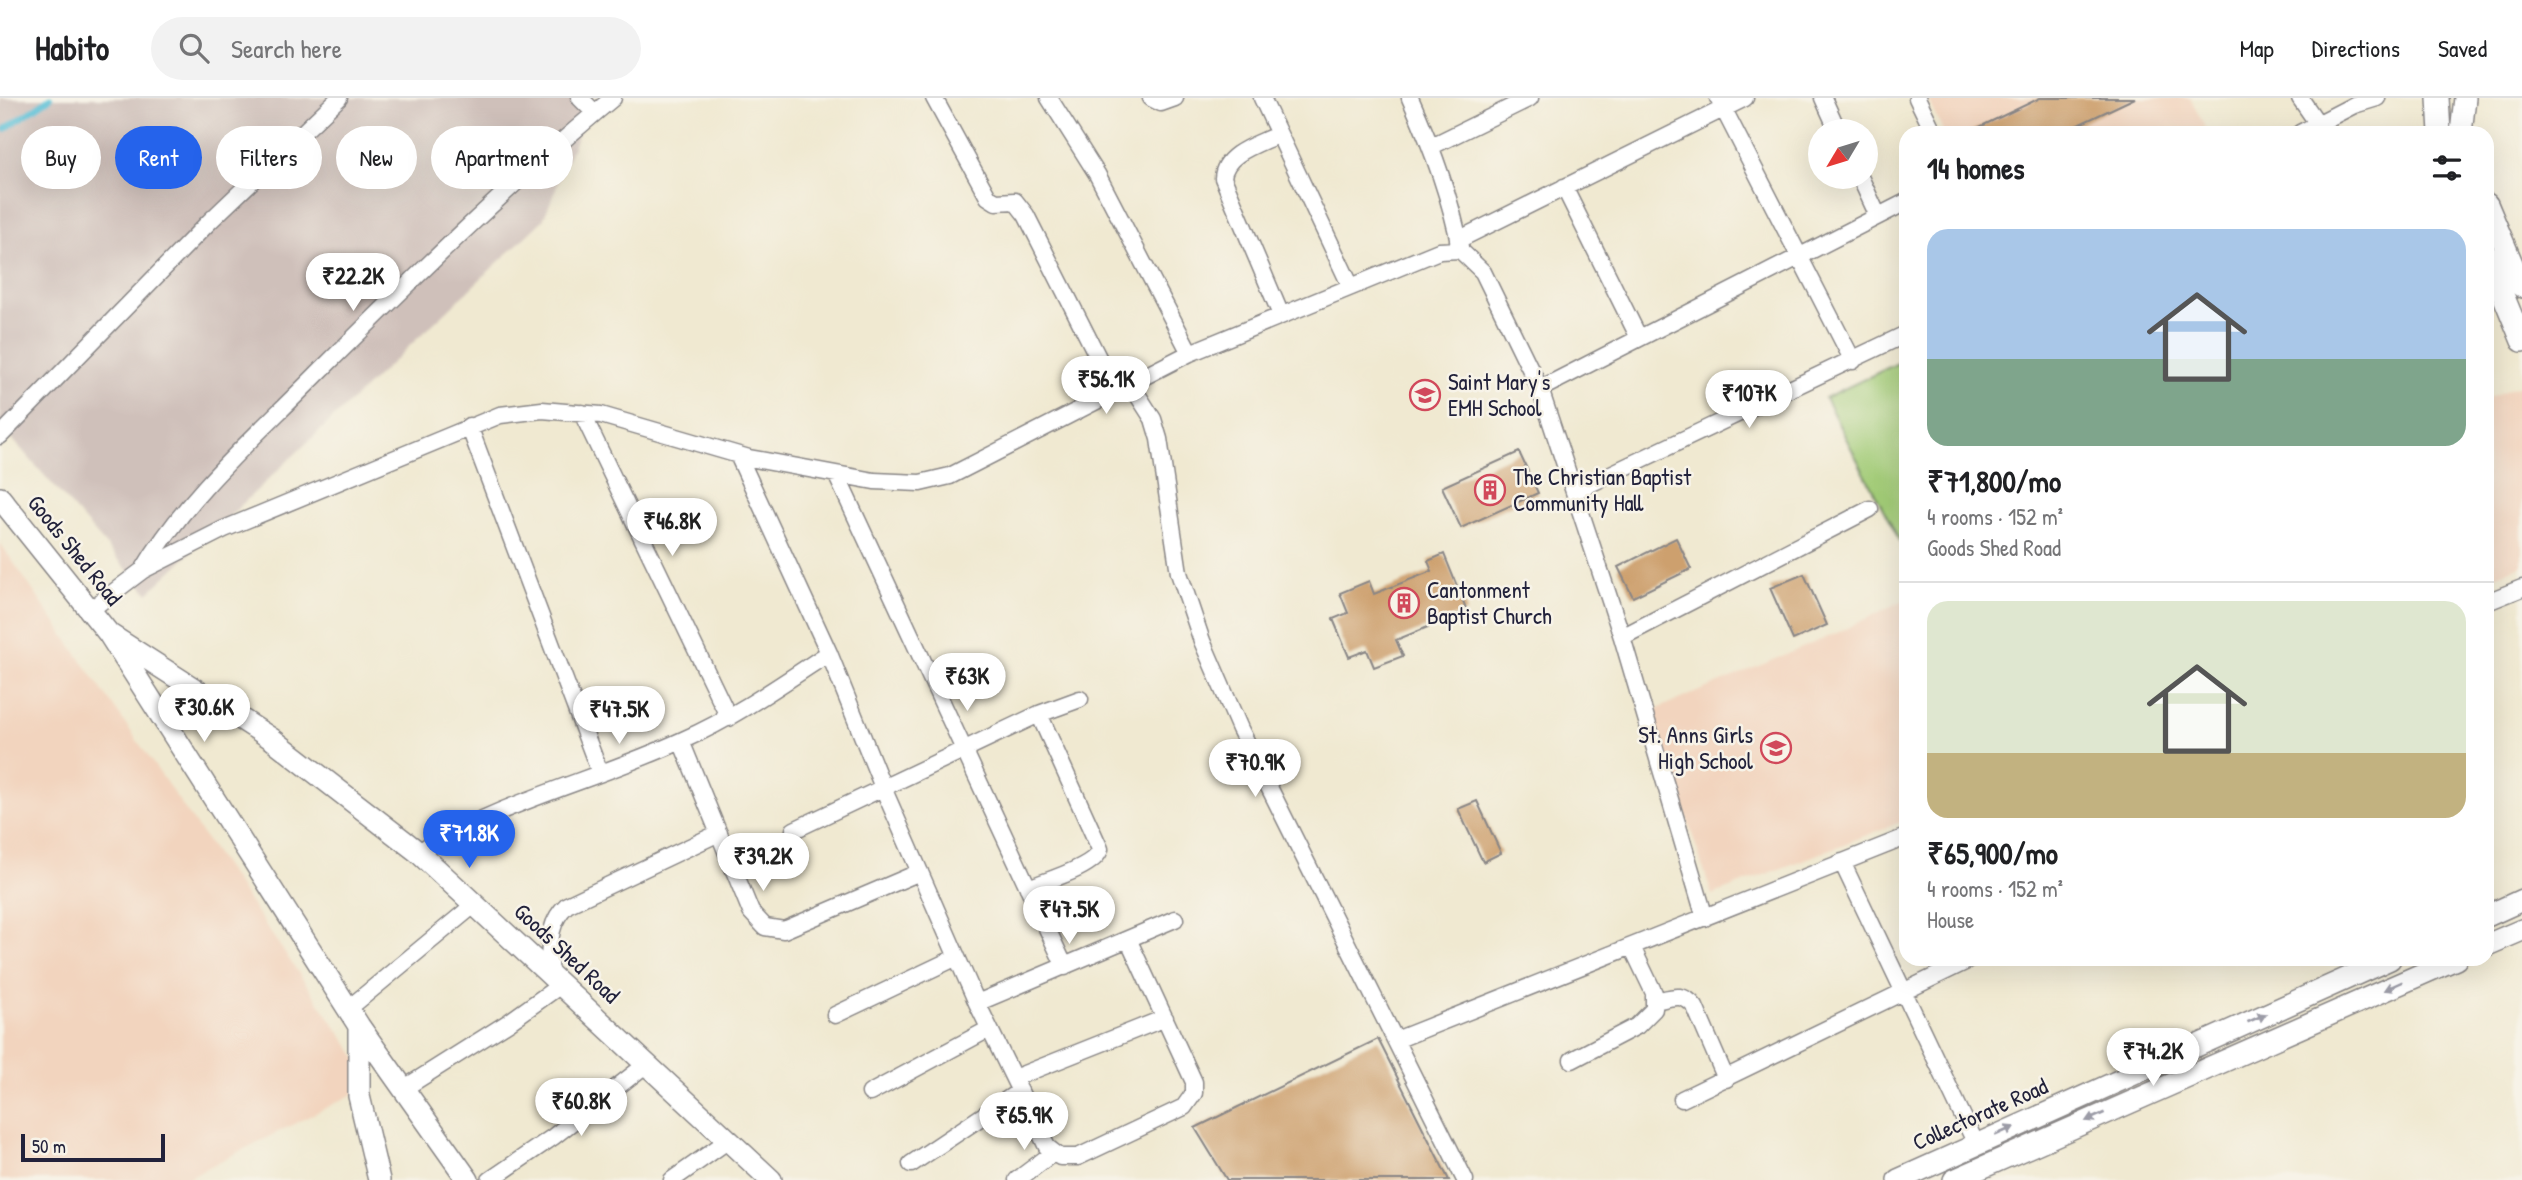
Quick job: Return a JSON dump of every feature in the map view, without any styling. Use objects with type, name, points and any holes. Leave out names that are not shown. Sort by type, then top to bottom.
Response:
[{"type":"street","points":[[0,436],[209,222],[340,98]]},
{"type":"street","points":[[580,98],[595,113]]},
{"type":"street","points":[[143,570],[160,540],[199,492],[392,300],[613,98]]},
{"type":"street","points":[[934,98],[988,197],[996,202],[1015,201],[1026,215],[1115,391]]},
{"type":"street","points":[[1049,98],[1097,174],[1190,353]]},
{"type":"street","points":[[1151,98],[1161,103],[1175,98]]},
{"type":"street","points":[[1262,98],[1351,287]]},
{"type":"street","points":[[1410,98],[1432,146],[1452,204],[1459,245],[1483,272],[1540,389],[1622,637],[1706,918]]},
{"type":"street","points":[[1432,146],[1530,98]]},
{"type":"street","points":[[90,610],[143,570],[224,529],[500,415],[542,410],[601,415],[738,455],[874,481],[920,483],[950,476],[1190,353],[1459,245],[1721,103],[1745,98]]},
{"type":"street","points":[[1823,98],[1833,119]]},
{"type":"street","points":[[1917,98],[1931,126]]},
{"type":"street","points":[[2300,98],[2318,124]]},
{"type":"street","points":[[2314,126],[2376,98]]},
{"type":"street","points":[[2438,98],[2440,126]]},
{"type":"street","points":[[2462,126],[2465,98]]},
{"type":"street","points":[[1721,103],[1853,361]]},
{"type":"street","points":[[1279,134],[1234,157],[1226,164],[1223,178],[1281,315]]},
{"type":"street","points":[[1564,187],[1639,338]]},
{"type":"street","points":[[1866,189],[1878,216]]},
{"type":"street","points":[[1540,389],[1899,206]]},
{"type":"street","points":[[2494,221],[2522,287]]},
{"type":"street","points":[[2494,273],[2522,341]]},
{"type":"street","points":[[1575,491],[1899,338]]},
{"type":"street","points":[[1130,383],[1156,429],[1179,573],[1202,641],[1240,729],[1465,1180]]},
{"type":"street","points":[[582,413],[729,718]]},
{"type":"street","points":[[469,426],[600,773]]},
{"type":"street","points":[[738,455],[829,653],[884,790],[989,1029],[1053,1153],[1067,1159],[1078,1157],[1191,1101],[1194,1082],[1129,941]]},
{"type":"street","points":[[836,474],[1065,967]]},
{"type":"street","name":"Goods Shed Road","points":[[0,498],[109,634],[353,1018],[468,1180]]},
{"type":"street","points":[[1622,637],[1870,509]]},
{"type":"street","points":[[2494,600],[2522,588]]},
{"type":"street","name":"Goods Shed Road","points":[[109,634],[272,739],[418,852],[730,1139],[771,1180]]},
{"type":"street","points":[[418,852],[467,825],[681,741],[729,718],[829,653]]},
{"type":"street","points":[[794,830],[884,790],[1039,714],[1080,699]]},
{"type":"street","points":[[1028,888],[1088,863],[1100,849],[1039,714]]},
{"type":"street","points":[[681,741],[751,912],[765,927],[784,930],[920,872]]},
{"type":"street","points":[[403,1089],[509,1023],[556,978],[550,931],[559,912],[567,905],[719,833]]},
{"type":"street","points":[[1396,1040],[1899,840]]},
{"type":"street","points":[[1842,862],[1976,1144]]},
{"type":"street","points":[[2494,913],[2522,900]]},
{"type":"street","points":[[379,1180],[359,1096],[353,1018],[475,904]]},
{"type":"street","points":[[977,1003],[1129,941],[1175,919]]},
{"type":"street","points":[[2494,942],[2522,930]]},
{"type":"street","points":[[1632,947],[1656,1001]]},
{"type":"street","points":[[835,1015],[957,957]]},
{"type":"street","points":[[1682,1099],[1957,966]]},
{"type":"street","name":"Collectorate Road","points":[[1898,1180],[2374,966]]},
{"type":"street","points":[[1954,1180],[2440,966]]},
{"type":"street","points":[[1572,1060],[1637,1026],[1648,1016],[1656,1001],[1678,995],[1688,999],[1695,1007],[1726,1079]]},
{"type":"street","points":[[911,1164],[1017,1085],[1165,1018]]},
{"type":"street","points":[[870,1093],[989,1029]]},
{"type":"street","points":[[491,1180],[554,1137],[648,1063]]},
{"type":"street","points":[[672,1180],[730,1139]]},
{"type":"street","points":[[1017,1180],[1053,1153]]},
{"type":"shaded area","points":[[0,98],[593,98],[573,147],[573,126],[431,126],[431,189],[556,189],[543,220],[148,593],[0,425]]},
{"type":"shaded area","points":[[1927,98],[2190,98],[2204,126],[1941,126]]},
{"type":"shaded area","points":[[2522,384],[2522,566],[2494,576],[2494,395]]},
{"type":"shaded area","points":[[0,543],[375,1083],[183,1180],[0,1180]]},
{"type":"shaded area","name":"St. Anns Girls High School","points":[[1899,602],[1899,823],[1712,895],[1652,711],[1835,634]]},
{"type":"green space","points":[[1899,362],[1899,540],[1825,398]]},
{"type":"building","points":[[2040,98],[2135,98],[2076,126],[1982,126]]},
{"type":"building","name":"The Christian Baptist Community Hall","points":[[1519,452],[1538,493],[1461,528],[1442,487]]},
{"type":"building","points":[[1676,538],[1691,569],[1633,597],[1618,567]]},
{"type":"building","name":"Cantonment Baptist Church","points":[[1444,554],[1467,611],[1396,640],[1403,656],[1374,667],[1367,650],[1349,657],[1333,619],[1348,613],[1340,593],[1369,581],[1374,594],[1432,571],[1428,561]]},
{"type":"building","points":[[1804,574],[1827,625],[1793,640],[1770,588]]},
{"type":"building","points":[[1477,801],[1501,853],[1483,862],[1458,809]]},
{"type":"building","points":[[1378,1039],[1449,1180],[1227,1180],[1195,1128]]},
{"type":"waterway","points":[[5,129],[50,98]]},
{"type":"place","name":"Saint Mary's EMH School","points":[[1425,395]]},
{"type":"place","name":"The Christian Baptist Community Hall","points":[[1490,490]]},
{"type":"place","name":"Cantonment Baptist Church","points":[[1404,603]]},
{"type":"place","name":"St. Anns Girls High School","points":[[1776,748]]}]
